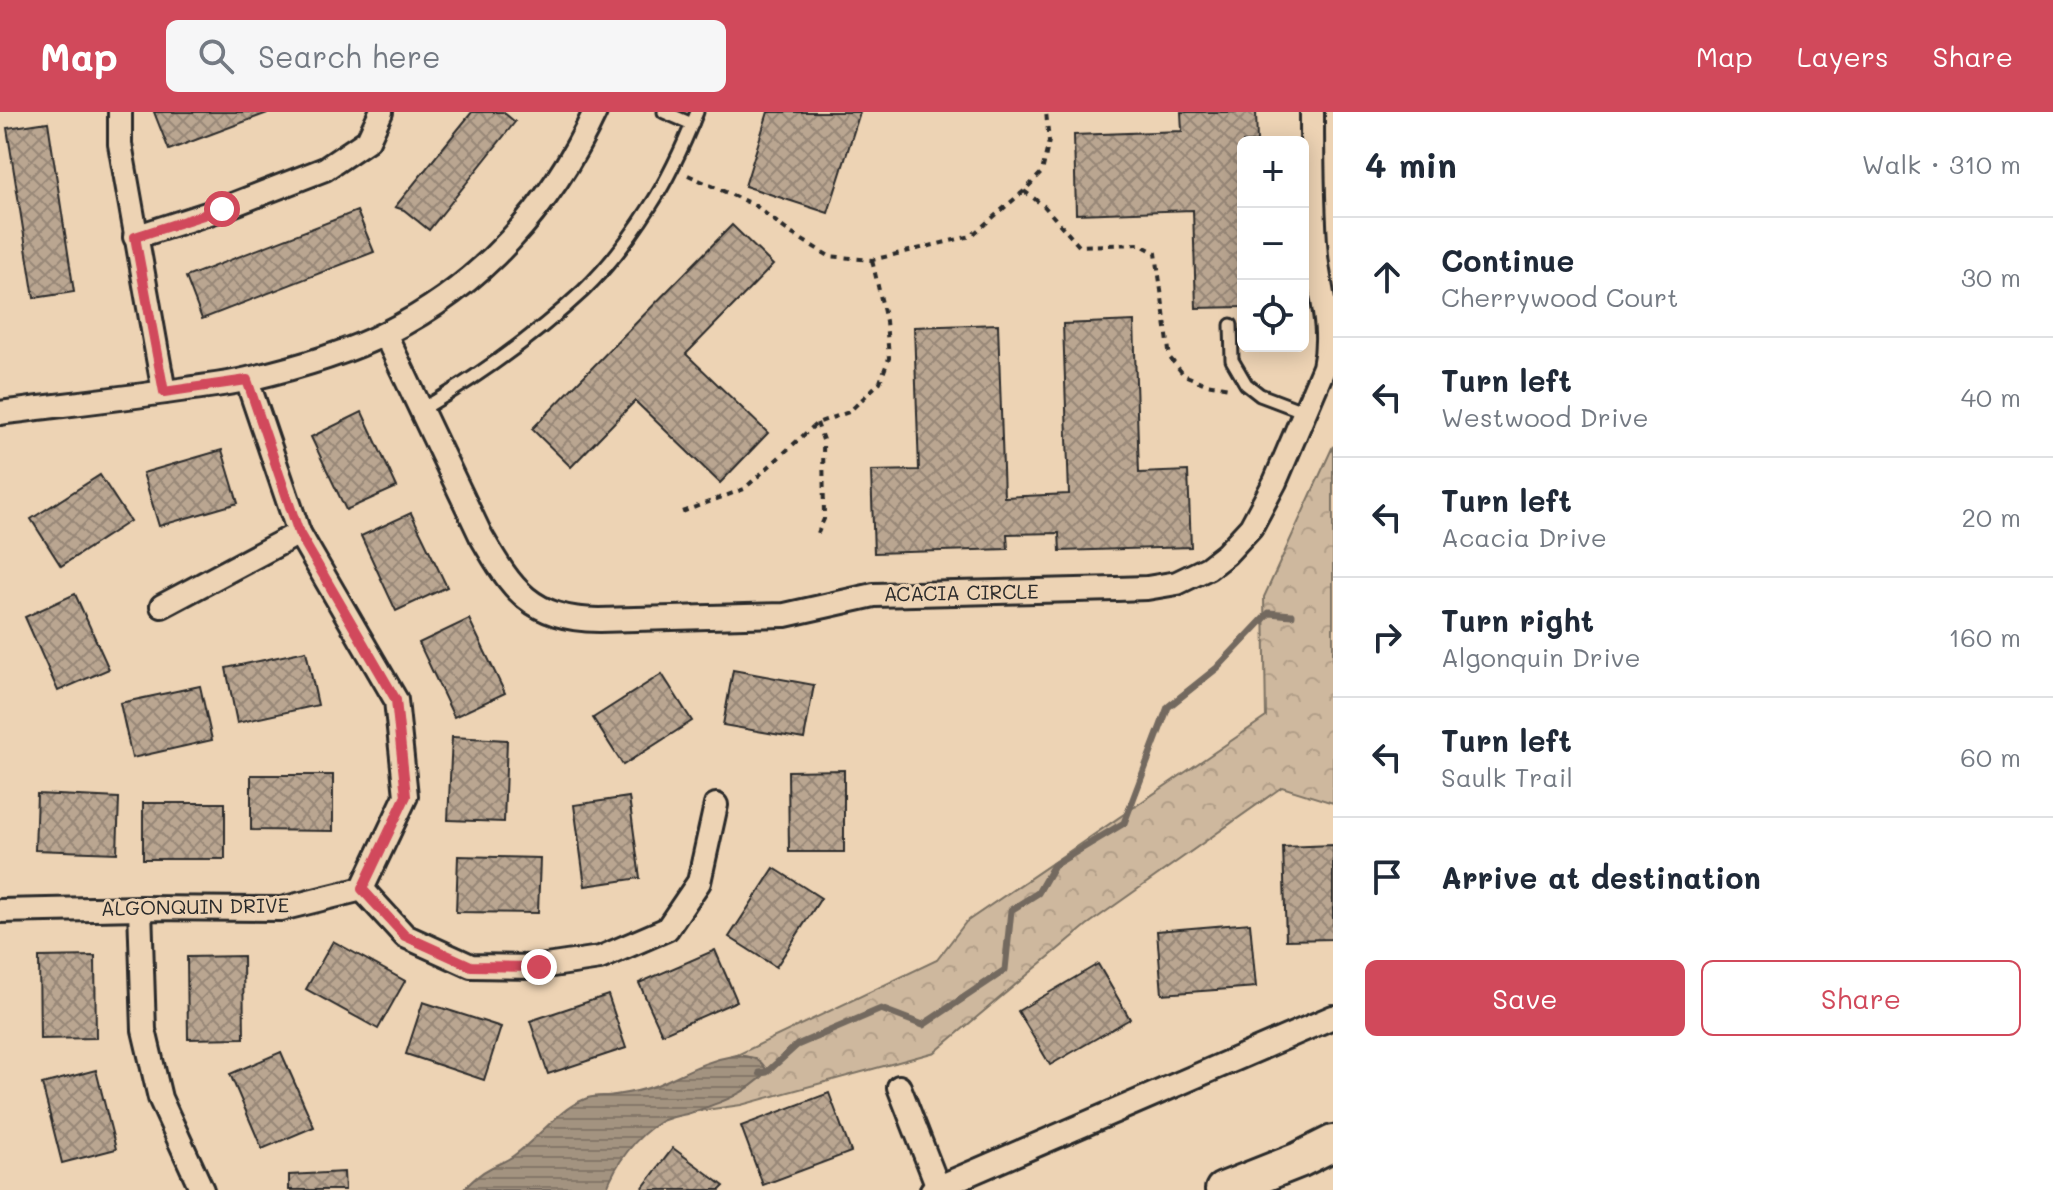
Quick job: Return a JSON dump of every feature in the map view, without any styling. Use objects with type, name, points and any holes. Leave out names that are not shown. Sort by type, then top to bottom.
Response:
[{"type":"main road","points":[[1223,1190],[1333,1143]]},
{"type":"street","points":[[120,112],[120,144],[164,392]]},
{"type":"street","points":[[135,237],[222,209],[325,169],[368,140],[381,112]]},
{"type":"street","points":[[0,413],[247,380],[385,334],[441,300],[505,247],[552,191],[595,112]]},
{"type":"street","name":"ACACIA CIRCLE","points":[[385,334],[481,536],[512,585],[525,598],[562,616],[599,620],[785,615],[874,595],[1147,588],[1177,583],[1208,568],[1251,527],[1275,482],[1324,367],[1328,334],[1315,237],[1312,112]]},
{"type":"street","points":[[247,380],[299,533],[396,700],[406,796],[362,889],[405,936],[471,966],[539,967],[600,958],[667,929],[699,882],[716,805]]},
{"type":"street","points":[[162,606],[299,533]]},
{"type":"street","name":"ALGONQUIN DRIVE","points":[[0,911],[281,909],[362,889]]},
{"type":"street","points":[[140,908],[144,1030],[160,1098],[202,1190]]},
{"type":"street","points":[[899,1087],[935,1188],[1333,1017]]},
{"type":"lane","points":[[421,410],[449,394],[544,325],[585,289],[631,235],[653,203],[695,118],[664,112]]},
{"type":"lane","points":[[1231,325],[1232,360],[1246,384],[1260,395],[1305,412]]},
{"type":"path","points":[[672,168],[756,206],[789,232],[829,256],[872,260],[971,236],[1024,191],[1042,172],[1049,141],[1046,112]]},
{"type":"path","points":[[1024,191],[1044,206],[1079,246],[1139,244],[1156,253],[1170,358],[1184,375],[1206,384],[1231,388],[1246,384]]},
{"type":"path","points":[[682,512],[744,489],[817,423],[849,412],[880,382],[889,358],[886,321],[872,260]]},
{"type":"path","points":[[817,423],[823,440],[824,519],[818,533]]},
{"type":"green space","points":[[1333,446],[1333,803],[1282,787],[1087,925],[935,1052],[741,1105],[691,1112],[734,1096],[755,1058],[737,1055],[937,960],[966,922],[1266,717],[1264,597]]},
{"type":"shaded area","points":[[737,1055],[759,1061],[767,1072],[731,1097],[667,1119],[651,1128],[627,1152],[606,1190],[463,1190],[484,1172],[522,1149],[575,1104],[589,1098],[657,1085],[705,1064]]},
{"type":"building","points":[[154,112],[270,112],[169,150]]},
{"type":"building","points":[[472,112],[503,112],[515,122],[429,230],[404,210],[395,207]]},
{"type":"building","points":[[768,112],[860,112],[828,213],[745,186]]},
{"type":"building","points":[[1181,112],[1256,112],[1257,136],[1237,136],[1237,307],[1196,308],[1193,210],[1076,214],[1074,135],[1182,131]]},
{"type":"building","points":[[48,122],[74,292],[34,298],[7,128]]},
{"type":"building","points":[[357,211],[374,252],[202,319],[186,277]]},
{"type":"building","points":[[732,225],[773,265],[686,354],[768,433],[720,483],[635,401],[571,467],[532,429]]},
{"type":"building","points":[[1134,321],[1139,473],[1188,471],[1191,547],[1060,551],[1059,533],[1007,534],[1008,549],[874,553],[871,471],[919,470],[914,327],[998,324],[1004,497],[1069,494],[1063,324]]},
{"type":"building","points":[[362,412],[397,487],[346,510],[311,437]]},
{"type":"building","points":[[222,450],[238,503],[159,526],[143,473]]},
{"type":"building","points":[[100,475],[130,521],[61,566],[31,519]]},
{"type":"building","points":[[411,513],[447,587],[396,611],[361,536]]},
{"type":"building","points":[[75,594],[109,669],[58,691],[25,617]]},
{"type":"building","points":[[469,619],[505,693],[454,717],[419,643]]},
{"type":"building","points":[[306,651],[318,705],[237,723],[226,668]]},
{"type":"building","points":[[733,670],[814,685],[804,739],[723,725]]},
{"type":"building","points":[[662,674],[692,721],[623,765],[593,718]]},
{"type":"building","points":[[200,686],[212,740],[132,758],[120,703]]},
{"type":"building","points":[[452,737],[507,740],[504,822],[448,820]]},
{"type":"building","points":[[844,770],[844,852],[789,852],[788,771]]},
{"type":"building","points":[[251,775],[333,775],[333,831],[251,830]]},
{"type":"building","points":[[37,794],[119,798],[117,853],[35,850]]},
{"type":"building","points":[[629,797],[640,878],[585,886],[574,805]]},
{"type":"building","points":[[143,803],[225,803],[225,859],[143,859]]},
{"type":"building","points":[[1333,845],[1333,939],[1286,940],[1283,847]]},
{"type":"building","points":[[458,856],[540,858],[538,913],[456,912]]},
{"type":"building","points":[[774,868],[821,898],[776,967],[729,937]]},
{"type":"building","points":[[1250,923],[1256,987],[1162,994],[1157,931]]},
{"type":"building","points":[[333,941],[405,981],[378,1029],[306,989]]},
{"type":"building","points":[[715,950],[737,1001],[662,1034],[639,983]]},
{"type":"building","points":[[95,956],[96,1038],[40,1039],[39,957]]},
{"type":"building","points":[[243,956],[244,1038],[188,1039],[187,957]]},
{"type":"building","points":[[1098,964],[1130,1019],[1050,1065],[1018,1011]]},
{"type":"building","points":[[608,995],[626,1048],[548,1074],[530,1021]]},
{"type":"building","points":[[423,1002],[501,1027],[484,1080],[406,1054]]},
{"type":"building","points":[[281,1052],[314,1127],[262,1149],[230,1074]]},
{"type":"building","points":[[96,1070],[116,1149],[62,1163],[42,1084]]},
{"type":"building","points":[[829,1093],[851,1152],[763,1185],[741,1126]]},
{"type":"building","points":[[673,1148],[724,1186],[720,1190],[641,1190]]},
{"type":"building","points":[[344,1172],[345,1190],[289,1190],[289,1175]]},
{"type":"waterway","points":[[760,1073],[767,1072],[797,1045],[881,1009],[923,1025],[1005,970],[1011,910],[1038,893],[1054,865],[1124,823],[1168,707],[1217,668],[1269,613],[1292,615]]},
{"type":"route","points":[[222,209],[135,237],[164,392],[247,380],[299,533],[396,700],[406,796],[362,889],[405,936],[471,966],[539,967]]}]
